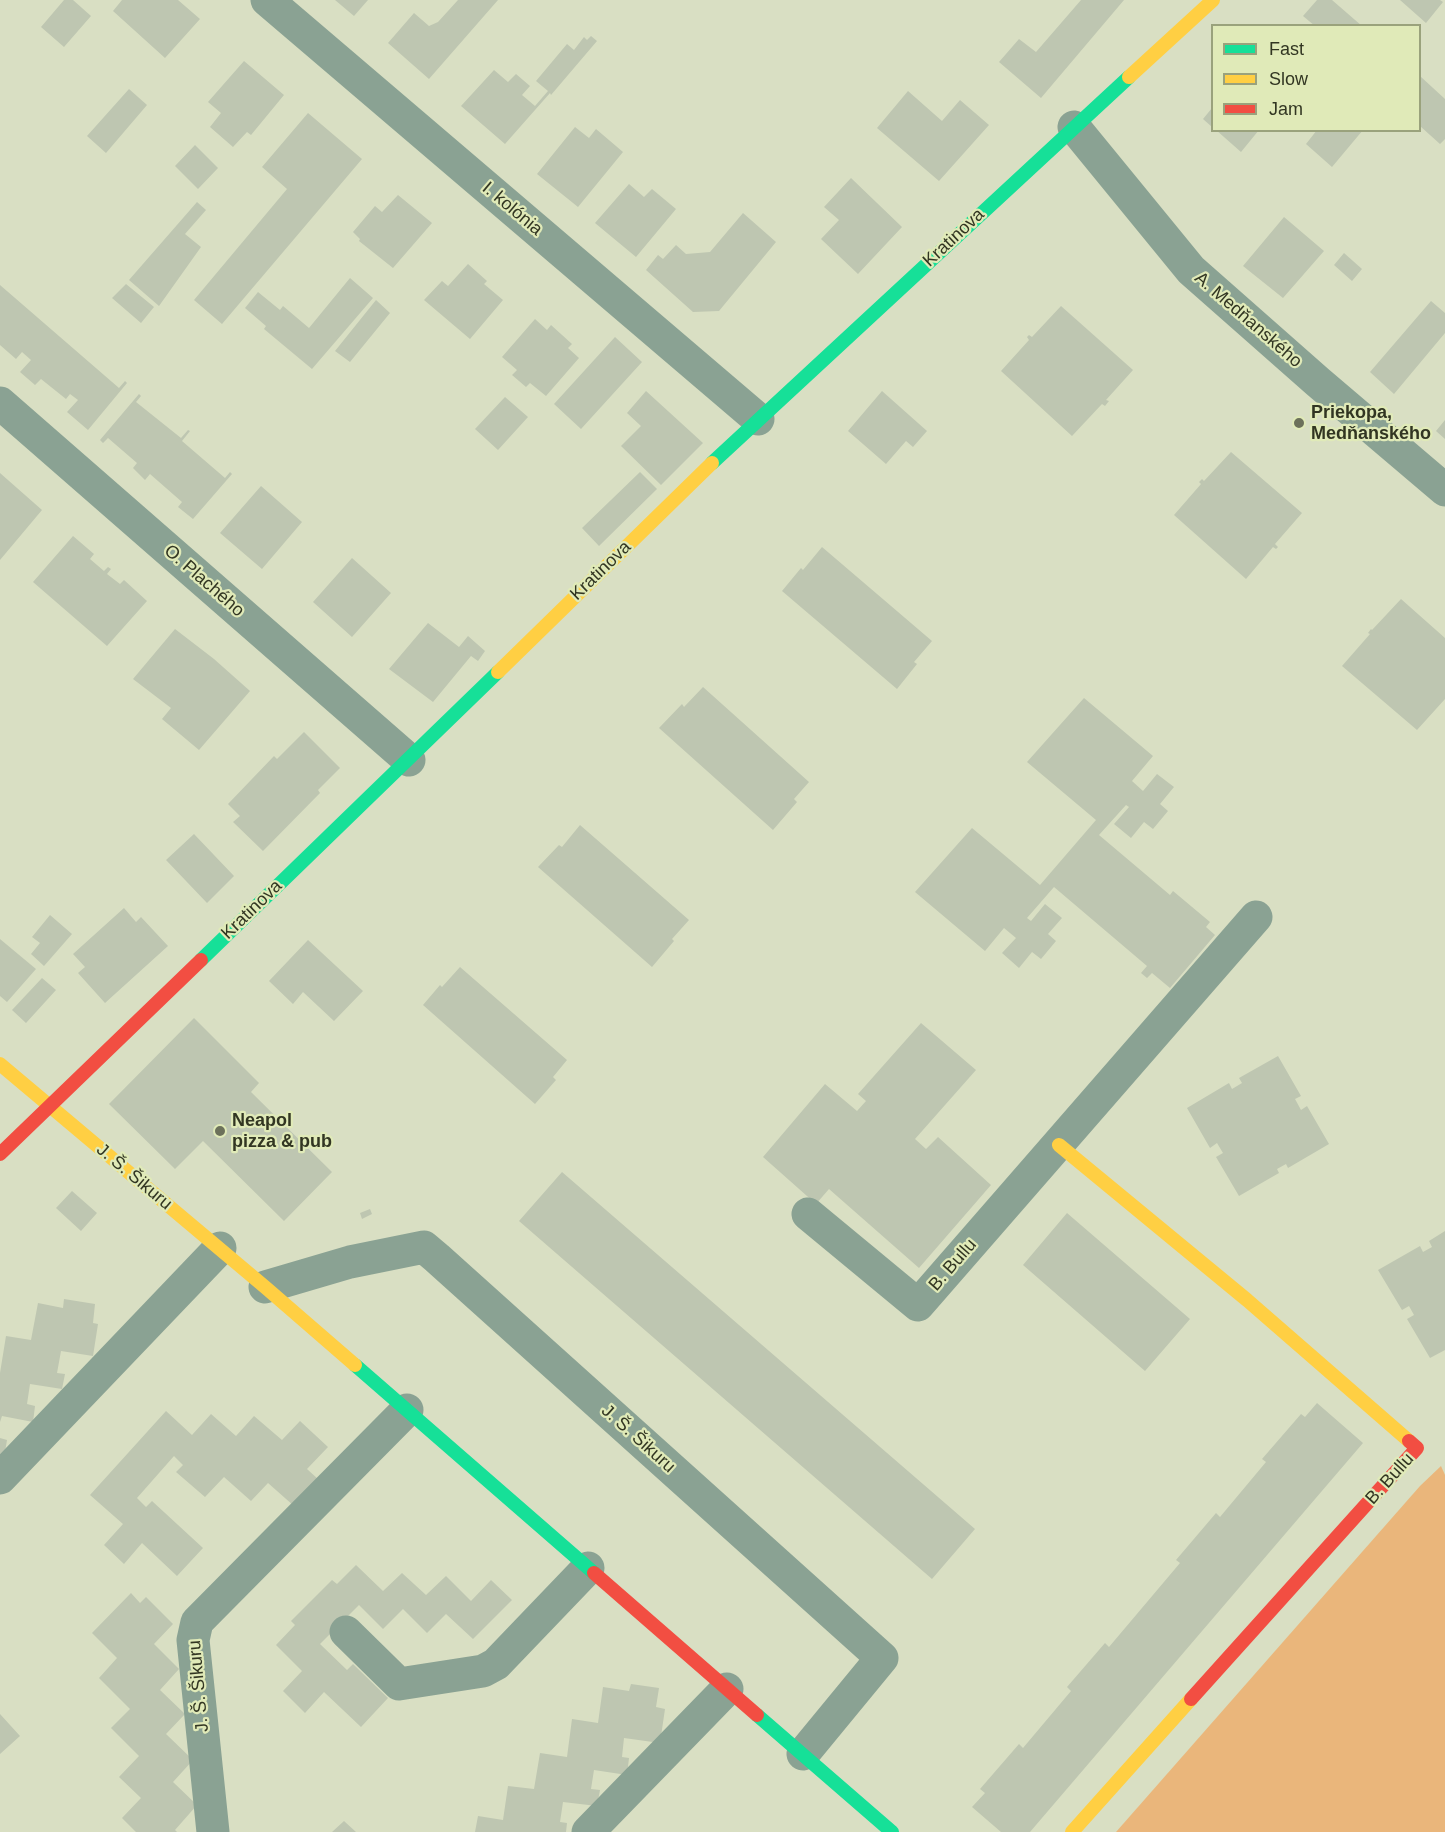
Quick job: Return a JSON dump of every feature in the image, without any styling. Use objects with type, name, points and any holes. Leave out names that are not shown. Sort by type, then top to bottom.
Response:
[{"type":"street","name":"I. kolónia","points":[[267,0],[758,419]]},
{"type":"street","name":"Kratinova","points":[[0,1154],[409,760],[758,419],[1213,0]]},
{"type":"street","name":"A. Medňanského","points":[[1074,127],[1191,270],[1445,490]]},
{"type":"street","name":"O. Plachého","points":[[0,403],[409,760]]},
{"type":"street","name":"B. Bullu","points":[[808,1214],[918,1305],[1256,917]]},
{"type":"street","name":"J. Š. Šikuru","points":[[0,1064],[220,1248],[892,1832]]},
{"type":"street","name":"B. Bullu","points":[[1059,1145],[1247,1299],[1418,1448],[1072,1832]]},
{"type":"street","name":"J. Š. Šikuru","points":[[265,1287],[350,1262],[424,1247],[437,1258],[882,1658],[803,1754]]},
{"type":"street","points":[[0,1478],[220,1248]]},
{"type":"street","name":"J. Š. Šikuru","points":[[213,1832],[193,1640],[197,1622],[407,1410]]},
{"type":"street","points":[[346,1632],[399,1684],[483,1671],[496,1664],[588,1568]]},
{"type":"street","points":[[588,1832],[727,1689]]},
{"type":"shaded area","points":[[1441,1466],[1445,1475],[1445,1832],[1116,1832],[1420,1486]]},
{"type":"building","points":[[64,0],[73,0],[91,16],[64,47],[41,27]]},
{"type":"building","points":[[122,0],[178,0],[200,19],[165,58],[113,11]]},
{"type":"building","points":[[335,0],[368,0],[354,16]]},
{"type":"building","points":[[458,0],[498,0],[429,79],[388,43],[414,13],[429,26],[438,22]]},
{"type":"building","points":[[1081,0],[1124,0],[1041,98],[999,62],[1019,39],[1036,52]]},
{"type":"building","points":[[1317,0],[1332,0],[1360,24],[1313,24],[1303,16]]},
{"type":"building","points":[[1400,0],[1440,0],[1443,2],[1426,23]]},
{"type":"building","points":[[591,36],[597,41],[505,144],[461,106],[494,70],[508,82],[516,74],[530,86],[522,95],[535,106],[548,91],[536,81],[567,44],[574,50],[584,37],[587,40]]},
{"type":"building","points":[[244,61],[284,95],[251,135],[247,132],[233,147],[210,127],[221,113],[208,102]]},
{"type":"building","points":[[1421,77],[1445,99],[1445,139],[1440,144],[1421,127]]},
{"type":"building","points":[[129,89],[147,105],[106,153],[87,136]]},
{"type":"building","points":[[908,91],[942,121],[960,100],[989,125],[939,181],[877,128]]},
{"type":"building","points":[[1211,109],[1211,126],[1203,119]]},
{"type":"building","points":[[308,113],[362,159],[222,324],[194,300],[287,189],[262,167]]},
{"type":"building","points":[[575,127],[589,138],[596,129],[623,152],[578,207],[537,174]]},
{"type":"building","points":[[1218,132],[1257,132],[1241,152]]},
{"type":"building","points":[[1315,132],[1361,132],[1332,167],[1306,144]]},
{"type":"building","points":[[195,145],[218,168],[198,189],[175,166]]},
{"type":"building","points":[[851,178],[902,227],[858,274],[821,239],[839,220],[824,207]]},
{"type":"building","points":[[629,184],[644,197],[652,189],[676,209],[636,257],[595,223]]},
{"type":"building","points":[[398,195],[432,223],[393,268],[359,241],[360,239],[353,232],[375,206],[382,212]]},
{"type":"building","points":[[197,202],[206,210],[185,234],[201,247],[159,306],[129,280]]},
{"type":"building","points":[[743,213],[776,242],[719,311],[693,312],[646,270],[658,255],[663,259],[676,245],[686,254],[710,252]]},
{"type":"building","points":[[1284,217],[1324,251],[1283,298],[1243,266]]},
{"type":"building","points":[[1344,253],[1362,269],[1352,281],[1334,265]]},
{"type":"building","points":[[468,264],[487,281],[484,284],[503,300],[470,339],[424,300],[442,281],[448,286]]},
{"type":"building","points":[[350,278],[373,298],[312,369],[264,329],[266,326],[245,308],[258,292],[280,310],[283,306],[309,328]]},
{"type":"building","points":[[126,284],[154,307],[141,323],[112,298]]},
{"type":"building","points":[[0,285],[119,388],[125,381],[127,383],[88,430],[67,412],[78,400],[70,394],[66,399],[41,379],[35,385],[20,372],[31,360],[22,352],[16,359],[0,345]]},
{"type":"building","points":[[376,300],[390,313],[350,362],[335,351]]},
{"type":"building","points":[[1431,301],[1445,313],[1445,333],[1394,394],[1370,372]]},
{"type":"building","points":[[1061,306],[1133,370],[1106,400],[1109,401],[1105,406],[1102,404],[1072,436],[1001,371],[1029,340],[1027,337],[1029,335],[1032,337]]},
{"type":"building","points":[[535,319],[547,330],[551,325],[572,344],[568,348],[579,358],[546,396],[530,383],[526,387],[512,375],[517,370],[502,357]]},
{"type":"building","points":[[615,337],[642,362],[581,429],[554,404]]},
{"type":"building","points":[[646,391],[703,443],[661,485],[621,446],[641,426],[627,413]]},
{"type":"building","points":[[882,391],[927,431],[913,447],[906,441],[886,464],[848,431]]},
{"type":"building","points":[[139,394],[141,396],[136,402],[181,438],[188,430],[190,431],[182,441],[225,478],[230,472],[232,474],[193,519],[178,507],[182,502],[150,474],[145,480],[133,468],[137,463],[108,438],[103,443],[100,440]]},
{"type":"building","points":[[505,397],[528,417],[498,450],[475,429]]},
{"type":"building","points":[[1445,420],[1445,439],[1436,431]]},
{"type":"building","points":[[1231,452],[1302,513],[1275,544],[1278,547],[1276,549],[1273,547],[1246,579],[1174,515],[1201,484],[1199,482],[1202,479],[1204,481]]},
{"type":"building","points":[[640,472],[657,489],[599,546],[582,528]]},
{"type":"building","points":[[0,473],[42,510],[0,560]]},
{"type":"building","points":[[261,486],[302,522],[262,569],[220,533]]},
{"type":"building","points":[[73,536],[94,554],[90,559],[104,571],[108,567],[111,569],[107,574],[120,584],[124,580],[147,601],[107,646],[33,582]]},
{"type":"building","points":[[822,547],[932,641],[914,662],[917,664],[897,689],[782,591]]},
{"type":"building","points":[[352,558],[391,593],[352,637],[313,602]]},
{"type":"building","points":[[1401,599],[1445,638],[1445,699],[1417,730],[1342,666],[1370,634],[1368,633],[1371,629]]},
{"type":"building","points":[[428,623],[459,647],[468,636],[485,651],[478,661],[471,656],[433,702],[389,669]]},
{"type":"building","points":[[175,629],[250,691],[199,750],[162,719],[171,708],[133,679]]},
{"type":"building","points":[[703,687],[809,782],[794,799],[797,802],[773,830],[659,728],[682,704],[684,707]]},
{"type":"building","points":[[1084,698],[1153,756],[1132,781],[1143,791],[1157,774],[1174,787],[1160,804],[1168,811],[1153,829],[1144,822],[1131,838],[1114,824],[1129,807],[1126,805],[1099,835],[1170,895],[1173,891],[1210,922],[1206,927],[1215,935],[1170,988],[1152,973],[1147,978],[1141,973],[1147,966],[1054,887],[1027,918],[1031,921],[1045,904],[1062,918],[1048,934],[1056,941],[1041,959],[1032,952],[1019,968],[1002,953],[1016,938],[1004,928],[985,951],[915,892],[972,828],[1040,885],[1096,820],[1027,762]]},
{"type":"building","points":[[304,732],[340,768],[318,790],[320,793],[263,851],[233,822],[240,816],[228,804],[274,756],[277,759]]},
{"type":"building","points":[[580,825],[689,920],[652,967],[538,867],[559,845],[562,847]]},
{"type":"building","points":[[194,834],[234,876],[207,903],[166,860]]},
{"type":"building","points":[[124,908],[136,922],[141,917],[168,946],[105,1003],[78,973],[85,967],[73,954]]},
{"type":"building","points":[[50,915],[72,934],[44,966],[31,954],[40,943],[32,937]]},
{"type":"building","points":[[0,939],[36,969],[7,1002],[0,996]]},
{"type":"building","points":[[308,940],[363,991],[334,1021],[303,992],[293,1004],[269,981]]},
{"type":"building","points":[[460,967],[567,1060],[553,1077],[556,1080],[535,1104],[423,1005]]},
{"type":"building","points":[[42,978],[56,990],[26,1023],[12,1010]]},
{"type":"building","points":[[194,1018],[259,1083],[251,1092],[332,1172],[284,1221],[203,1141],[175,1169],[109,1104]]},
{"type":"building","points":[[921,1023],[976,1070],[915,1139],[926,1149],[938,1137],[991,1185],[919,1268],[829,1189],[816,1204],[763,1157],[825,1084],[857,1111],[866,1101],[858,1094]]},
{"type":"building","points":[[1278,1056],[1301,1096],[1295,1099],[1301,1110],[1307,1106],[1329,1144],[1288,1168],[1286,1164],[1277,1169],[1279,1173],[1239,1196],[1216,1157],[1223,1153],[1217,1143],[1210,1148],[1187,1108],[1229,1083],[1232,1089],[1242,1083],[1239,1078]]},
{"type":"building","points":[[562,1172],[975,1529],[932,1579],[519,1221]]},
{"type":"building","points":[[72,1191],[97,1213],[81,1231],[56,1208]]},
{"type":"building","points":[[370,1209],[372,1214],[362,1219],[360,1213]]},
{"type":"building","points":[[1067,1213],[1190,1319],[1145,1371],[1023,1265]]},
{"type":"building","points":[[1445,1231],[1445,1350],[1430,1358],[1407,1319],[1414,1315],[1409,1306],[1402,1310],[1378,1270],[1420,1246],[1423,1252],[1432,1247],[1429,1241]]},
{"type":"building","points":[[64,1299],[95,1304],[93,1323],[98,1324],[93,1356],[61,1351],[57,1373],[65,1374],[62,1389],[30,1384],[27,1404],[35,1406],[33,1422],[2,1416],[0,1422],[0,1373],[6,1336],[31,1340],[38,1303],[63,1308]]},
{"type":"building","points":[[1317,1403],[1363,1443],[1030,1832],[1001,1832],[972,1807],[985,1793],[980,1789],[1019,1744],[1023,1748],[1071,1691],[1067,1687],[1105,1643],[1109,1647],[1180,1563],[1176,1560],[1216,1513],[1220,1517],[1266,1462],[1262,1459],[1301,1414],[1305,1417]]},
{"type":"building","points":[[166,1411],[192,1435],[211,1414],[236,1436],[254,1416],[282,1440],[300,1421],[328,1447],[307,1469],[319,1480],[294,1506],[268,1483],[251,1501],[224,1477],[205,1497],[176,1472],[183,1465],[174,1456],[137,1498],[146,1507],[152,1501],[203,1548],[177,1576],[142,1543],[124,1564],[104,1545],[123,1524],[90,1495]]},
{"type":"building","points":[[0,1438],[7,1440],[4,1458],[0,1457]]},
{"type":"building","points":[[356,1565],[383,1591],[402,1573],[426,1595],[446,1576],[471,1601],[491,1580],[512,1600],[473,1639],[446,1614],[427,1633],[403,1609],[383,1629],[359,1605],[320,1644],[347,1670],[353,1664],[388,1698],[361,1727],[324,1692],[305,1713],[283,1691],[302,1671],[276,1645],[295,1625],[291,1621],[332,1580],[337,1584]]},
{"type":"building","points":[[131,1593],[140,1603],[146,1597],[173,1624],[154,1644],[179,1669],[160,1690],[185,1714],[166,1734],[193,1760],[173,1782],[197,1805],[175,1830],[177,1832],[136,1832],[122,1818],[141,1798],[119,1777],[139,1756],[111,1728],[130,1709],[99,1678],[117,1658],[92,1633]]},
{"type":"building","points":[[631,1684],[659,1688],[656,1707],[665,1709],[660,1743],[624,1738],[622,1757],[629,1758],[627,1775],[594,1770],[591,1789],[600,1790],[597,1806],[563,1802],[560,1822],[567,1823],[566,1832],[475,1832],[478,1816],[503,1820],[508,1786],[534,1789],[540,1753],[567,1757],[572,1719],[598,1723],[603,1687],[629,1691]]},
{"type":"building","points":[[0,1714],[20,1736],[0,1754]]},
{"type":"building","points":[[344,1821],[356,1832],[332,1832]]},
{"type":"traffic: fast","points":[[712,463],[1129,77]]},
{"type":"traffic: fast","points":[[201,960],[498,672]]},
{"type":"traffic: fast","points":[[355,1365],[594,1573]]},
{"type":"traffic: fast","points":[[757,1715],[892,1832]]},
{"type":"traffic: slow","points":[[1129,77],[1213,0]]},
{"type":"traffic: slow","points":[[498,672],[712,463]]},
{"type":"traffic: slow","points":[[0,1064],[355,1365]]},
{"type":"traffic: slow","points":[[1059,1145],[1247,1300],[1409,1441]]},
{"type":"traffic: slow","points":[[1072,1832],[1191,1699]]},
{"type":"traffic: jam","points":[[0,1154],[201,960]]},
{"type":"traffic: jam","points":[[1191,1699],[1417,1448],[1409,1441]]},
{"type":"traffic: jam","points":[[594,1573],[757,1715]]},
{"type":"place","name":"Priekopa, Medňanského","points":[[1299,423]]},
{"type":"place","name":"Neapol pizza & pub","points":[[220,1131]]}]
